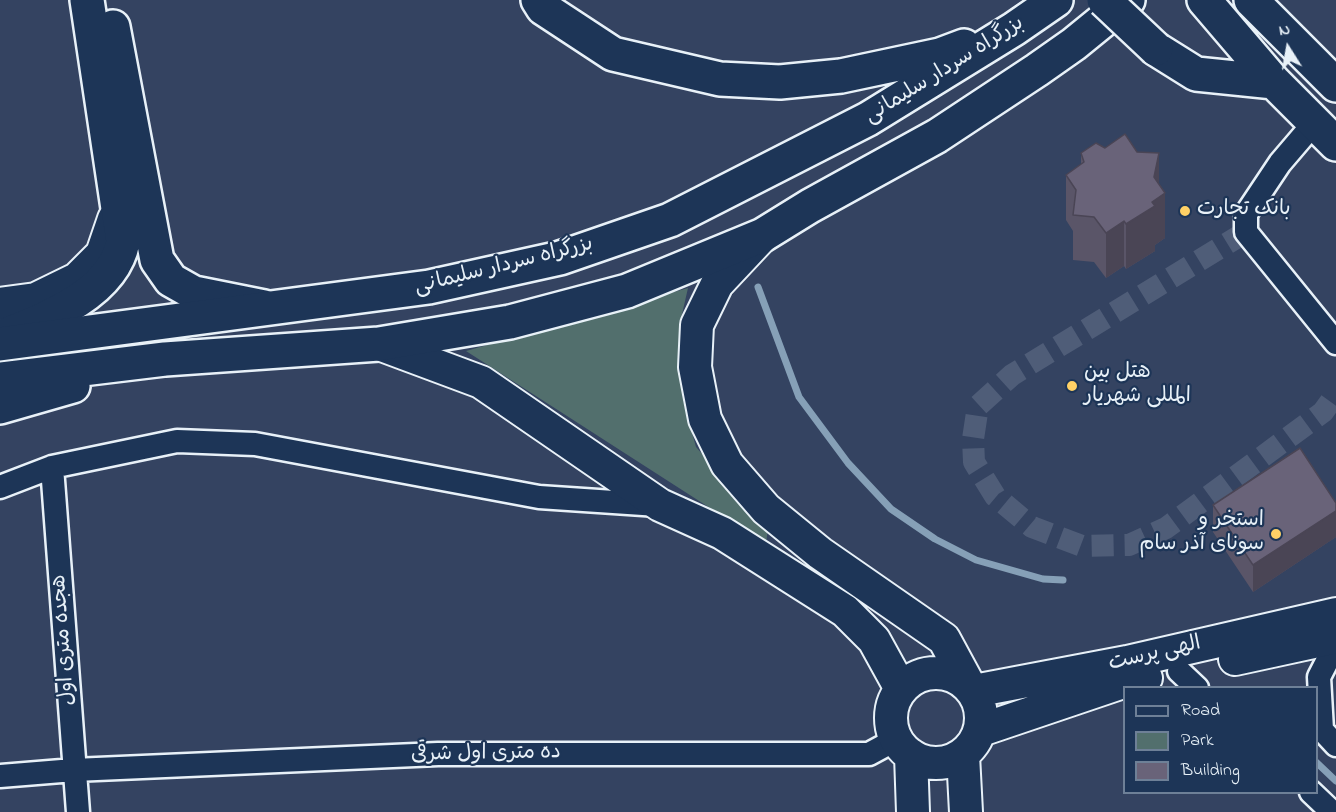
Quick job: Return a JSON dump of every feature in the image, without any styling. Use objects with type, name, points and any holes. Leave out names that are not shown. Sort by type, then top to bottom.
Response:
[{"type":"main road","points":[[0,337],[45,318],[82,298],[109,273],[120,258],[123,242],[87,0]]},
{"type":"main road","points":[[107,0],[157,260],[171,280],[194,293],[274,309]]},
{"type":"main road","points":[[538,0],[543,8],[613,54],[720,79],[780,82],[841,76],[940,55],[1014,29]]},
{"type":"main road","name":"بزرگراه سردار سلیمانی","points":[[0,344],[429,287],[560,258],[670,220],[868,119],[1014,29],[1056,0]]},
{"type":"main road","points":[[1104,0],[1156,49],[1196,74],[1274,82]]},
{"type":"main road","points":[[0,379],[165,359],[379,344],[510,322],[627,291],[764,235],[810,206],[937,136],[1074,44],[1128,0]]},
{"type":"main road","points":[[1251,0],[1336,85]]},
{"type":"main road","points":[[1206,2],[1274,82],[1325,133]]},
{"type":"main road","points":[[0,304],[36,299],[77,279],[102,254],[118,207]]},
{"type":"main road","points":[[764,235],[717,284],[697,325],[695,367],[705,419],[727,464],[766,509],[820,553],[944,639],[980,703],[982,716],[972,742],[966,812]]},
{"type":"main road","points":[[379,344],[481,382],[660,505],[722,533],[845,611],[874,640],[901,689]]},
{"type":"main road","points":[[0,407],[165,359]]},
{"type":"main road","name":"الهی پرست","points":[[972,689],[1127,662],[1336,614]]},
{"type":"main road","name":"الهی پرست","points":[[972,742],[1123,682],[1188,679],[1336,637]]},
{"type":"main road","points":[[913,812],[903,747],[891,714],[894,701],[901,689],[913,679],[928,673],[943,673],[958,678],[972,689]]},
{"type":"main road","points":[[903,747],[919,760],[934,763],[950,762],[972,742]]},
{"type":"street","points":[[1325,133],[1280,163],[1246,214],[1246,232],[1336,343]]},
{"type":"street","points":[[0,487],[52,467],[177,441],[255,444],[539,497],[660,505]]},
{"type":"street","name":"هجده متری اول","points":[[52,467],[78,812]]},
{"type":"street","points":[[1336,644],[1319,677],[1322,730],[1336,746]]},
{"type":"street","name":"ده متری اول شرقی","points":[[0,776],[74,770],[438,754],[869,754],[903,747]]},
{"type":"street","points":[[1313,794],[1332,812]]},
{"type":"green space","points":[[688,288],[680,323],[678,363],[684,404],[696,447],[768,528],[766,544],[466,351]]},
{"type":"building","points":[[1125,134],[1137,152],[1159,153],[1154,177],[1165,193],[1152,202],[1155,206],[1126,224],[1124,221],[1106,233],[1094,217],[1073,215],[1076,190],[1066,175],[1084,162],[1081,153],[1096,143],[1105,148]]},
{"type":"building","points":[[1300,448],[1336,503],[1336,511],[1253,565],[1213,505]]},
{"type":"waterway","points":[[758,287],[799,397],[848,463],[891,509],[935,539],[976,560],[1043,579],[1063,580]]},
{"type":"waterway","points":[[1318,764],[1336,781]]},
{"type":"tunnel","points":[[1246,232],[1012,375],[978,406],[973,439],[974,462],[995,496],[1032,527],[1082,546],[1129,545],[1166,528],[1323,412],[1336,394]]},
{"type":"place","name":"بانک تجارت","points":[[1185,211]]},
{"type":"place","name":"هتل بین المللی شهریار","points":[[1072,386]]},
{"type":"place","name":"استخر و سونای آذر سام","points":[[1276,534]]}]
